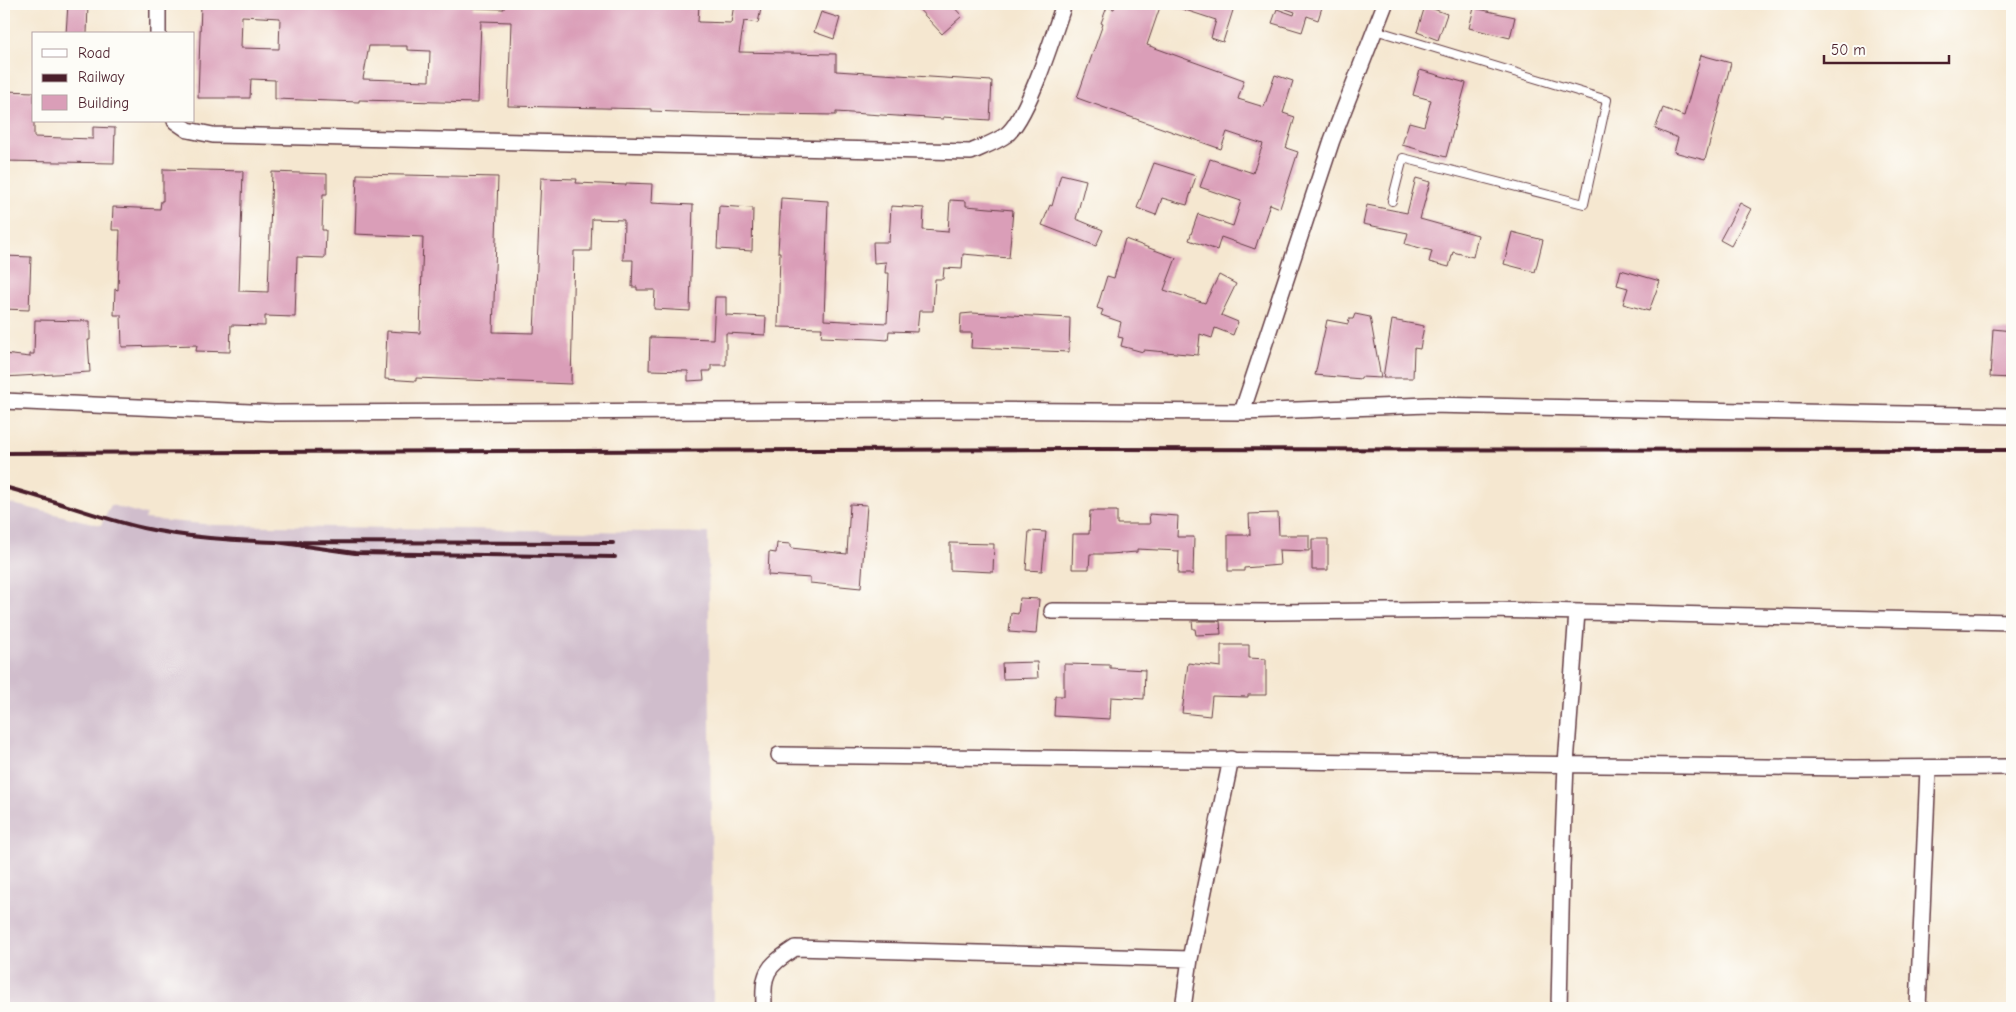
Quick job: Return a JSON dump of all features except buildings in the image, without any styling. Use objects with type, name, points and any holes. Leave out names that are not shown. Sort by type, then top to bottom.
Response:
[{"type":"street","points":[[158,4],[158,32]]},
{"type":"street","points":[[176,122],[188,130],[213,135],[971,152],[1007,135],[1023,112],[1050,47],[1064,4]]},
{"type":"street","points":[[1242,412],[1332,140],[1385,4]]},
{"type":"street","points":[[4,401],[274,412],[927,410],[1242,412],[1428,405],[2012,416]]},
{"type":"street","points":[[1052,611],[1275,612],[1491,610],[2012,622]]},
{"type":"street","points":[[1559,1008],[1566,764],[1578,612]]},
{"type":"street","points":[[779,755],[1928,768],[2012,767]]},
{"type":"street","points":[[1183,1008],[1190,959],[1231,759]]},
{"type":"street","points":[[1918,1008],[1928,768]]},
{"type":"street","points":[[764,1008],[764,977],[778,960],[795,948],[1190,959]]},
{"type":"lane","points":[[1374,30],[1607,100],[1584,204],[1402,158],[1392,201]]},
{"type":"shaded area","points":[[4,502],[101,525],[111,505],[146,515],[145,519],[215,525],[708,533],[713,1008],[4,1008]]},
{"type":"railway","points":[[4,453],[1072,449],[2012,450]]},
{"type":"railway","points":[[4,487],[143,528],[193,536],[276,542]]},
{"type":"railway","points":[[613,543],[276,542],[355,553],[615,557]]}]
